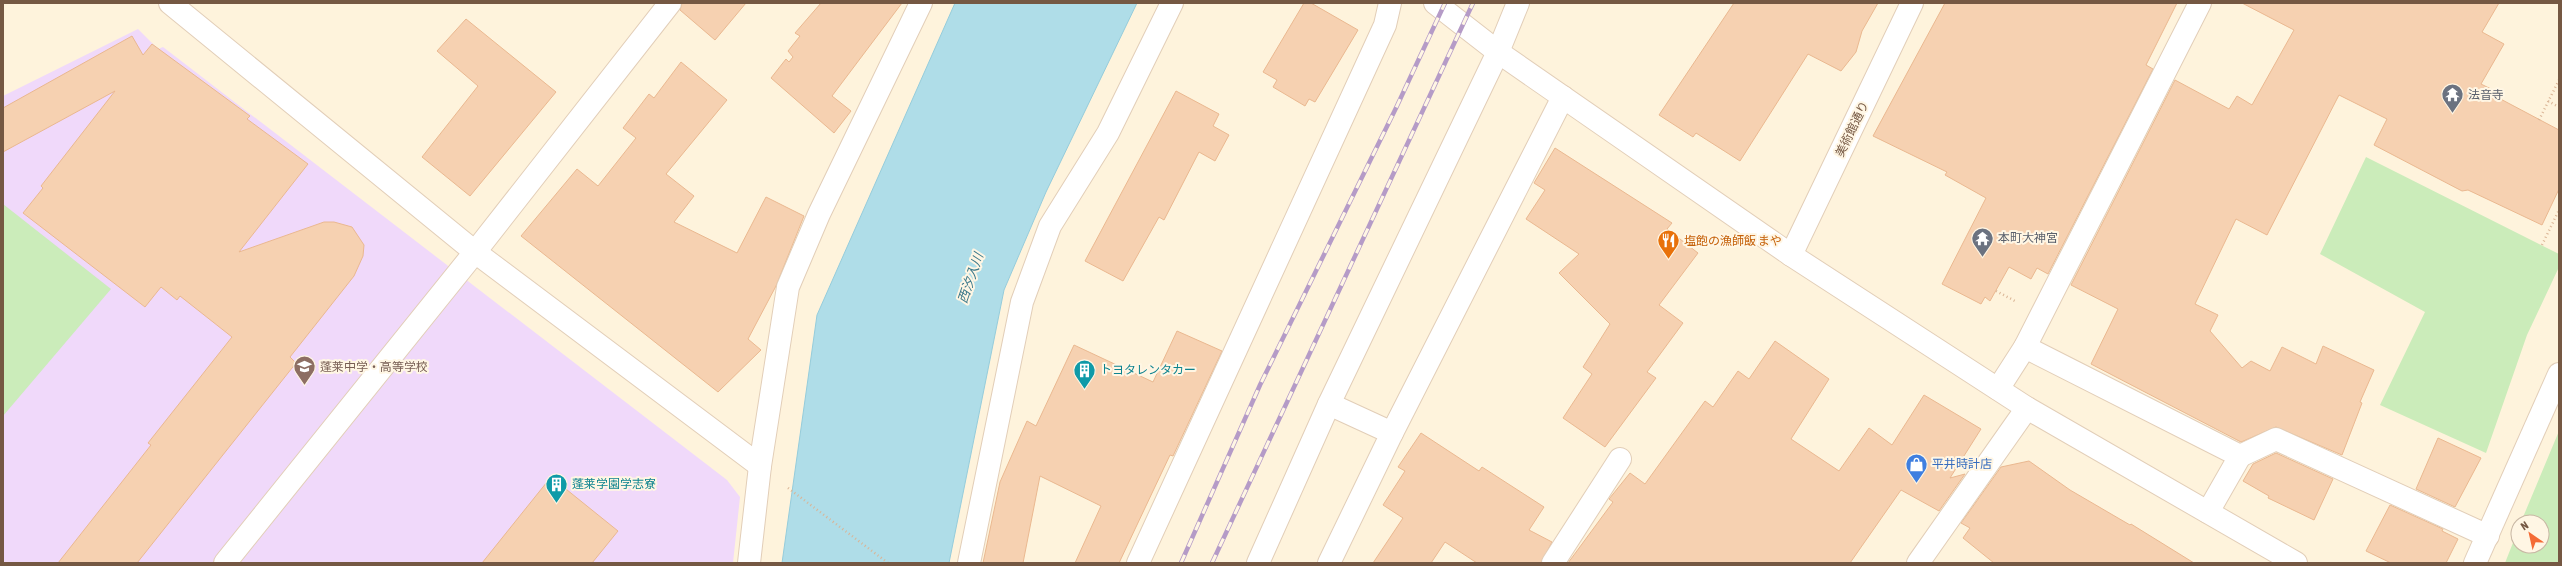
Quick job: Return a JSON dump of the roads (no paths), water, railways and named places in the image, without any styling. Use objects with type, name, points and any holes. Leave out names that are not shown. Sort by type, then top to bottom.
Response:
[{"type":"street","points":[[170,3],[475,252],[760,466]]},
{"type":"street","points":[[225,563],[475,252],[670,3]]},
{"type":"street","points":[[750,563],[760,466],[788,287],[819,214],[921,3]]},
{"type":"street","points":[[969,563],[1025,295],[1050,226],[1108,133],[1172,3]]},
{"type":"street","points":[[1138,563],[1385,24],[1390,3]]},
{"type":"street","points":[[1435,3],[1498,52],[1791,255],[2027,408],[2208,512],[2286,561]]},
{"type":"street","points":[[1258,563],[1329,404],[1498,52],[1518,3]]},
{"type":"street","name":"美術館通り","points":[[1791,255],[1912,3]]},
{"type":"street","points":[[1998,389],[2025,347],[2200,3]]},
{"type":"street","points":[[1329,563],[1392,432],[1563,97]]},
{"type":"street","points":[[2025,347],[2240,456]]},
{"type":"street","points":[[2475,563],[2559,374]]},
{"type":"street","points":[[1329,404],[1392,432]]},
{"type":"street","points":[[1918,563],[2027,408]]},
{"type":"street","points":[[2208,512],[2240,456],[2276,439],[2488,536]]},
{"type":"street","points":[[1552,563],[1620,458]]},
{"type":"water","name":"西汐入川","points":[[955,3],[1137,3],[1046,192],[1004,290],[949,563],[782,563],[817,315]]},
{"type":"railway","points":[[1181,563],[1260,385],[1396,108],[1445,3]]},
{"type":"railway","points":[[1212,563],[1473,3]]},
{"type":"place","name":"法音寺","points":[[2452,114]]},
{"type":"place","name":"本町大神宮","points":[[1983,258]]},
{"type":"place","name":"塩飽の漁師飯 まや","points":[[1669,260]]},
{"type":"place","name":"蓬莱中学・高等学校","points":[[305,386]]},
{"type":"place","name":"トヨタレンタカー","points":[[1085,390]]},
{"type":"place","name":"平井時計店","points":[[1917,484]]},
{"type":"place","name":"蓬莱学園学志寮","points":[[557,504]]}]
